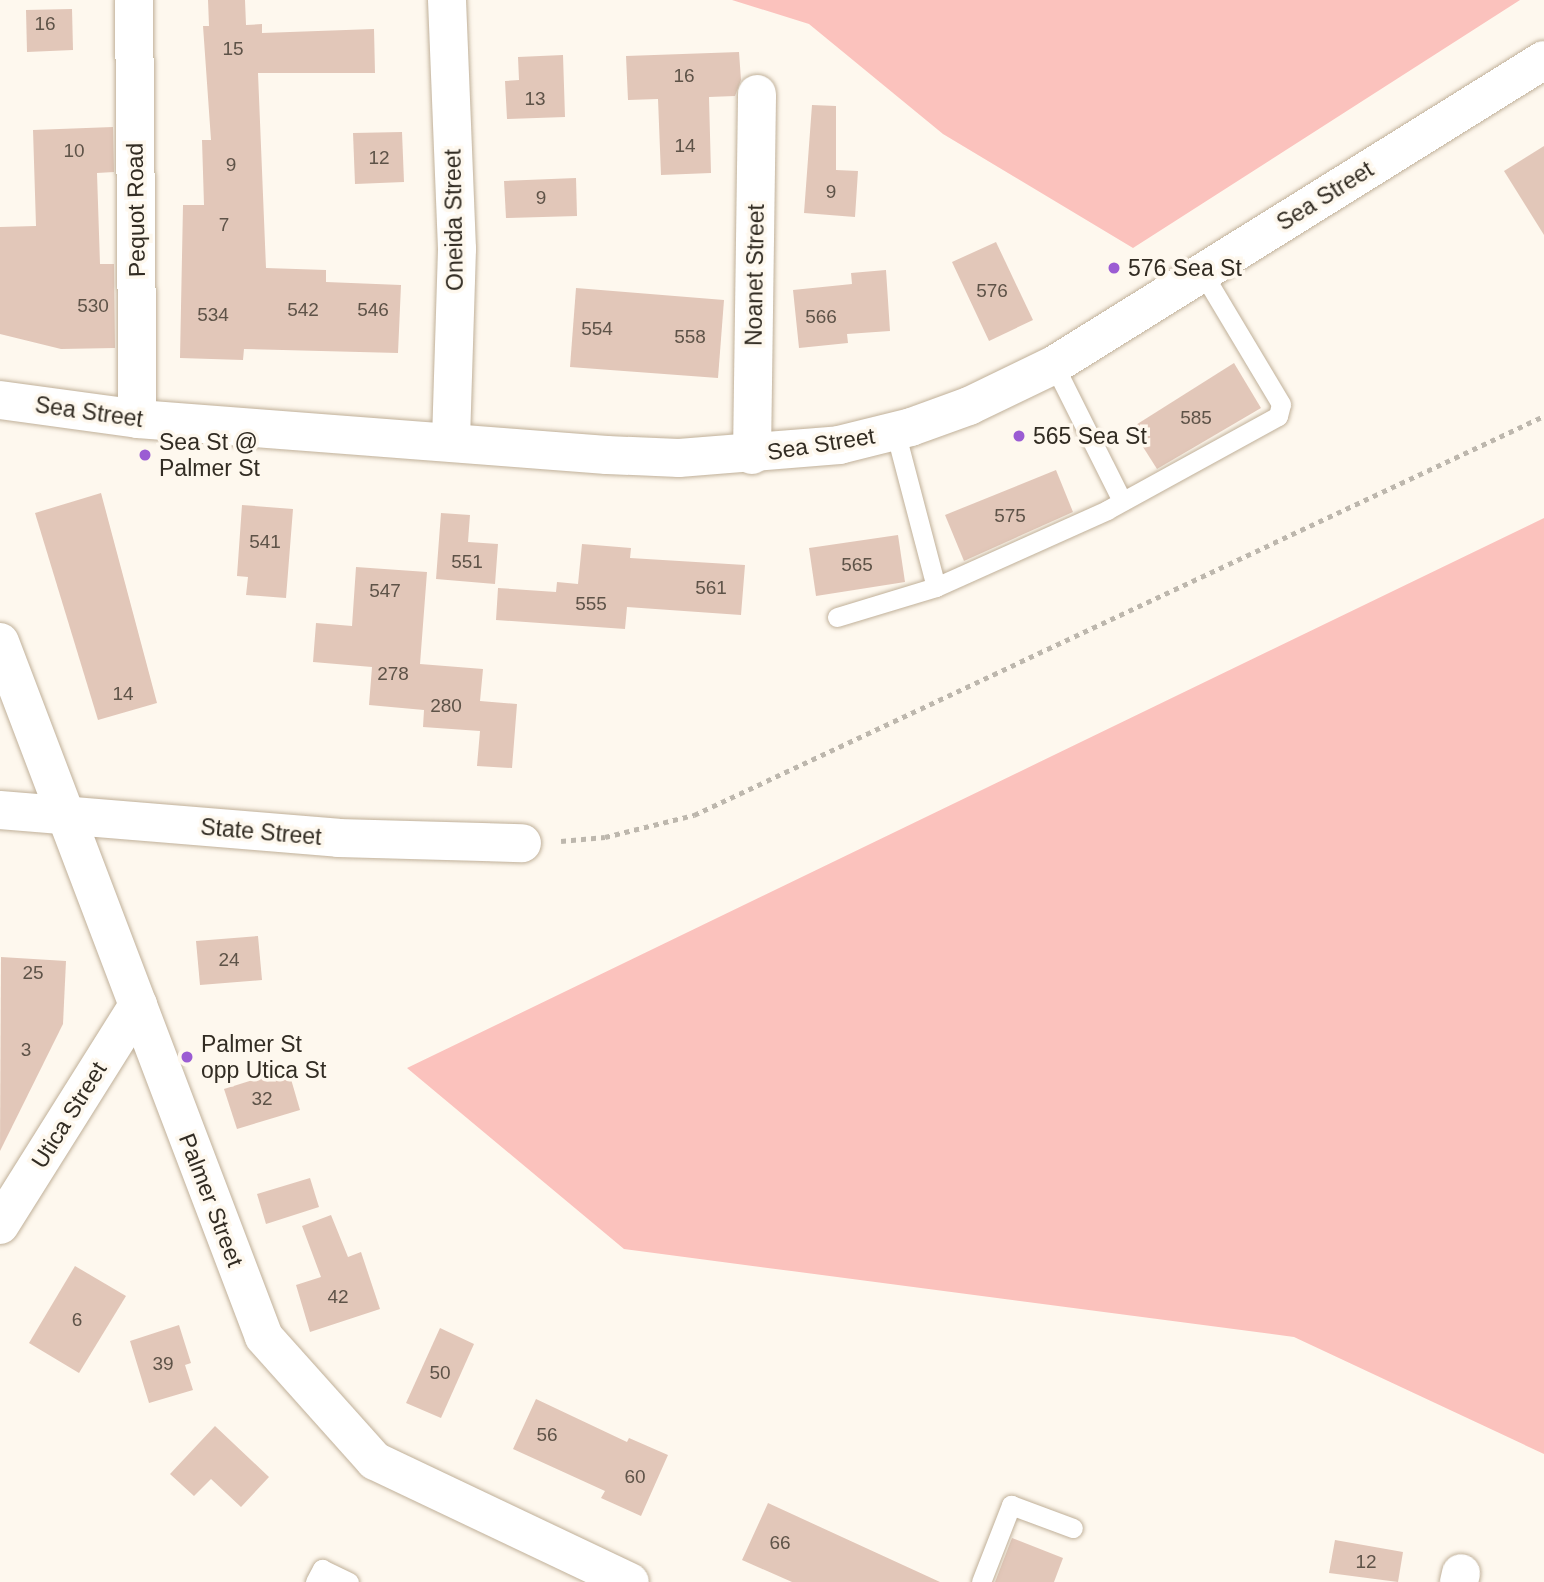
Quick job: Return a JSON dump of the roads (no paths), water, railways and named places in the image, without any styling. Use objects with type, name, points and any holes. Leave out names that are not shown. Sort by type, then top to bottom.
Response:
[{"type":"street","name":"Pequot Road","points":[[134,0],[138,419]]},
{"type":"street","name":"Oneida Street","points":[[447,0],[457,250],[451,440]]},
{"type":"street","name":"Sea Street","points":[[0,400],[138,419],[680,458],[752,455],[839,445],[895,431],[969,406],[1054,365],[1544,60]]},
{"type":"street","name":"Noanet Street","points":[[752,455],[757,94]]},
{"type":"street","name":"Palmer Street","points":[[0,642],[264,1338],[307,1390],[375,1461],[630,1582]]},
{"type":"street","name":"State Street","points":[[0,810],[338,838],[522,843]]},
{"type":"street","name":"Utica Street","points":[[0,1225],[138,1005]]},
{"type":"lane","points":[[837,617],[936,587],[1122,501],[1278,416],[1281,404],[1202,272]]},
{"type":"lane","points":[[1054,365],[1122,501]]},
{"type":"lane","points":[[895,431],[936,587]]},
{"type":"lane","points":[[981,1582],[1011,1506],[1073,1528]]},
{"type":"lane","points":[[315,1582],[321,1569],[348,1582]]},
{"type":"place","name":"576 Sea St","points":[[1114,268]]},
{"type":"place","name":"565 Sea St","points":[[1019,436]]},
{"type":"place","name":"Sea St @ Palmer St","points":[[145,455]]},
{"type":"place","name":"Palmer St opp Utica St","points":[[187,1057]]}]
